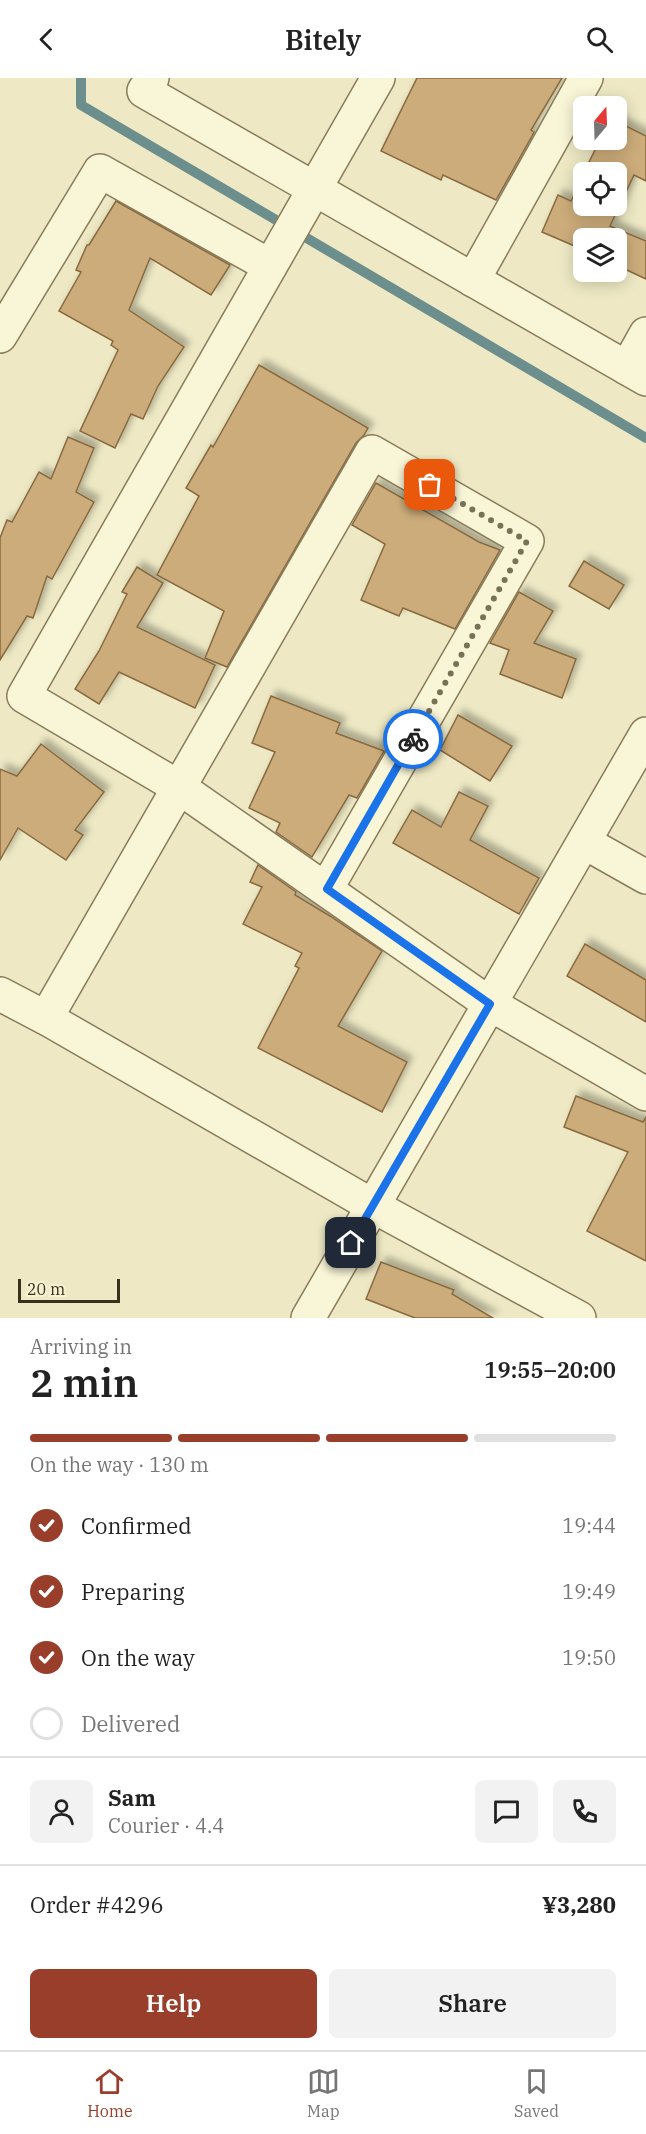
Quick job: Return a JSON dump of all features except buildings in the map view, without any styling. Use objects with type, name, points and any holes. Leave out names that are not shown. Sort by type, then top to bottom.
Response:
[{"type":"street","points":[[152,78],[144,91],[636,374],[646,334]]},
{"type":"street","points":[[378,78],[270,266],[12,689],[180,788],[490,1004],[646,1094]]},
{"type":"street","points":[[473,280],[586,78]]},
{"type":"street","points":[[0,336],[100,171],[270,266]]},
{"type":"street","points":[[46,1018],[372,452],[527,541],[327,889]]},
{"type":"street","points":[[308,1318],[646,734]]},
{"type":"street","points":[[584,842],[646,877]]},
{"type":"street","points":[[0,994],[46,1018],[373,1206],[577,1318]]},
{"type":"waterway","points":[[81,78],[81,105],[646,438]]},
{"type":"way so far","points":[[413,739],[527,541],[430,485]]},
{"type":"route","points":[[351,1243],[490,1004],[327,889],[413,739]]}]
